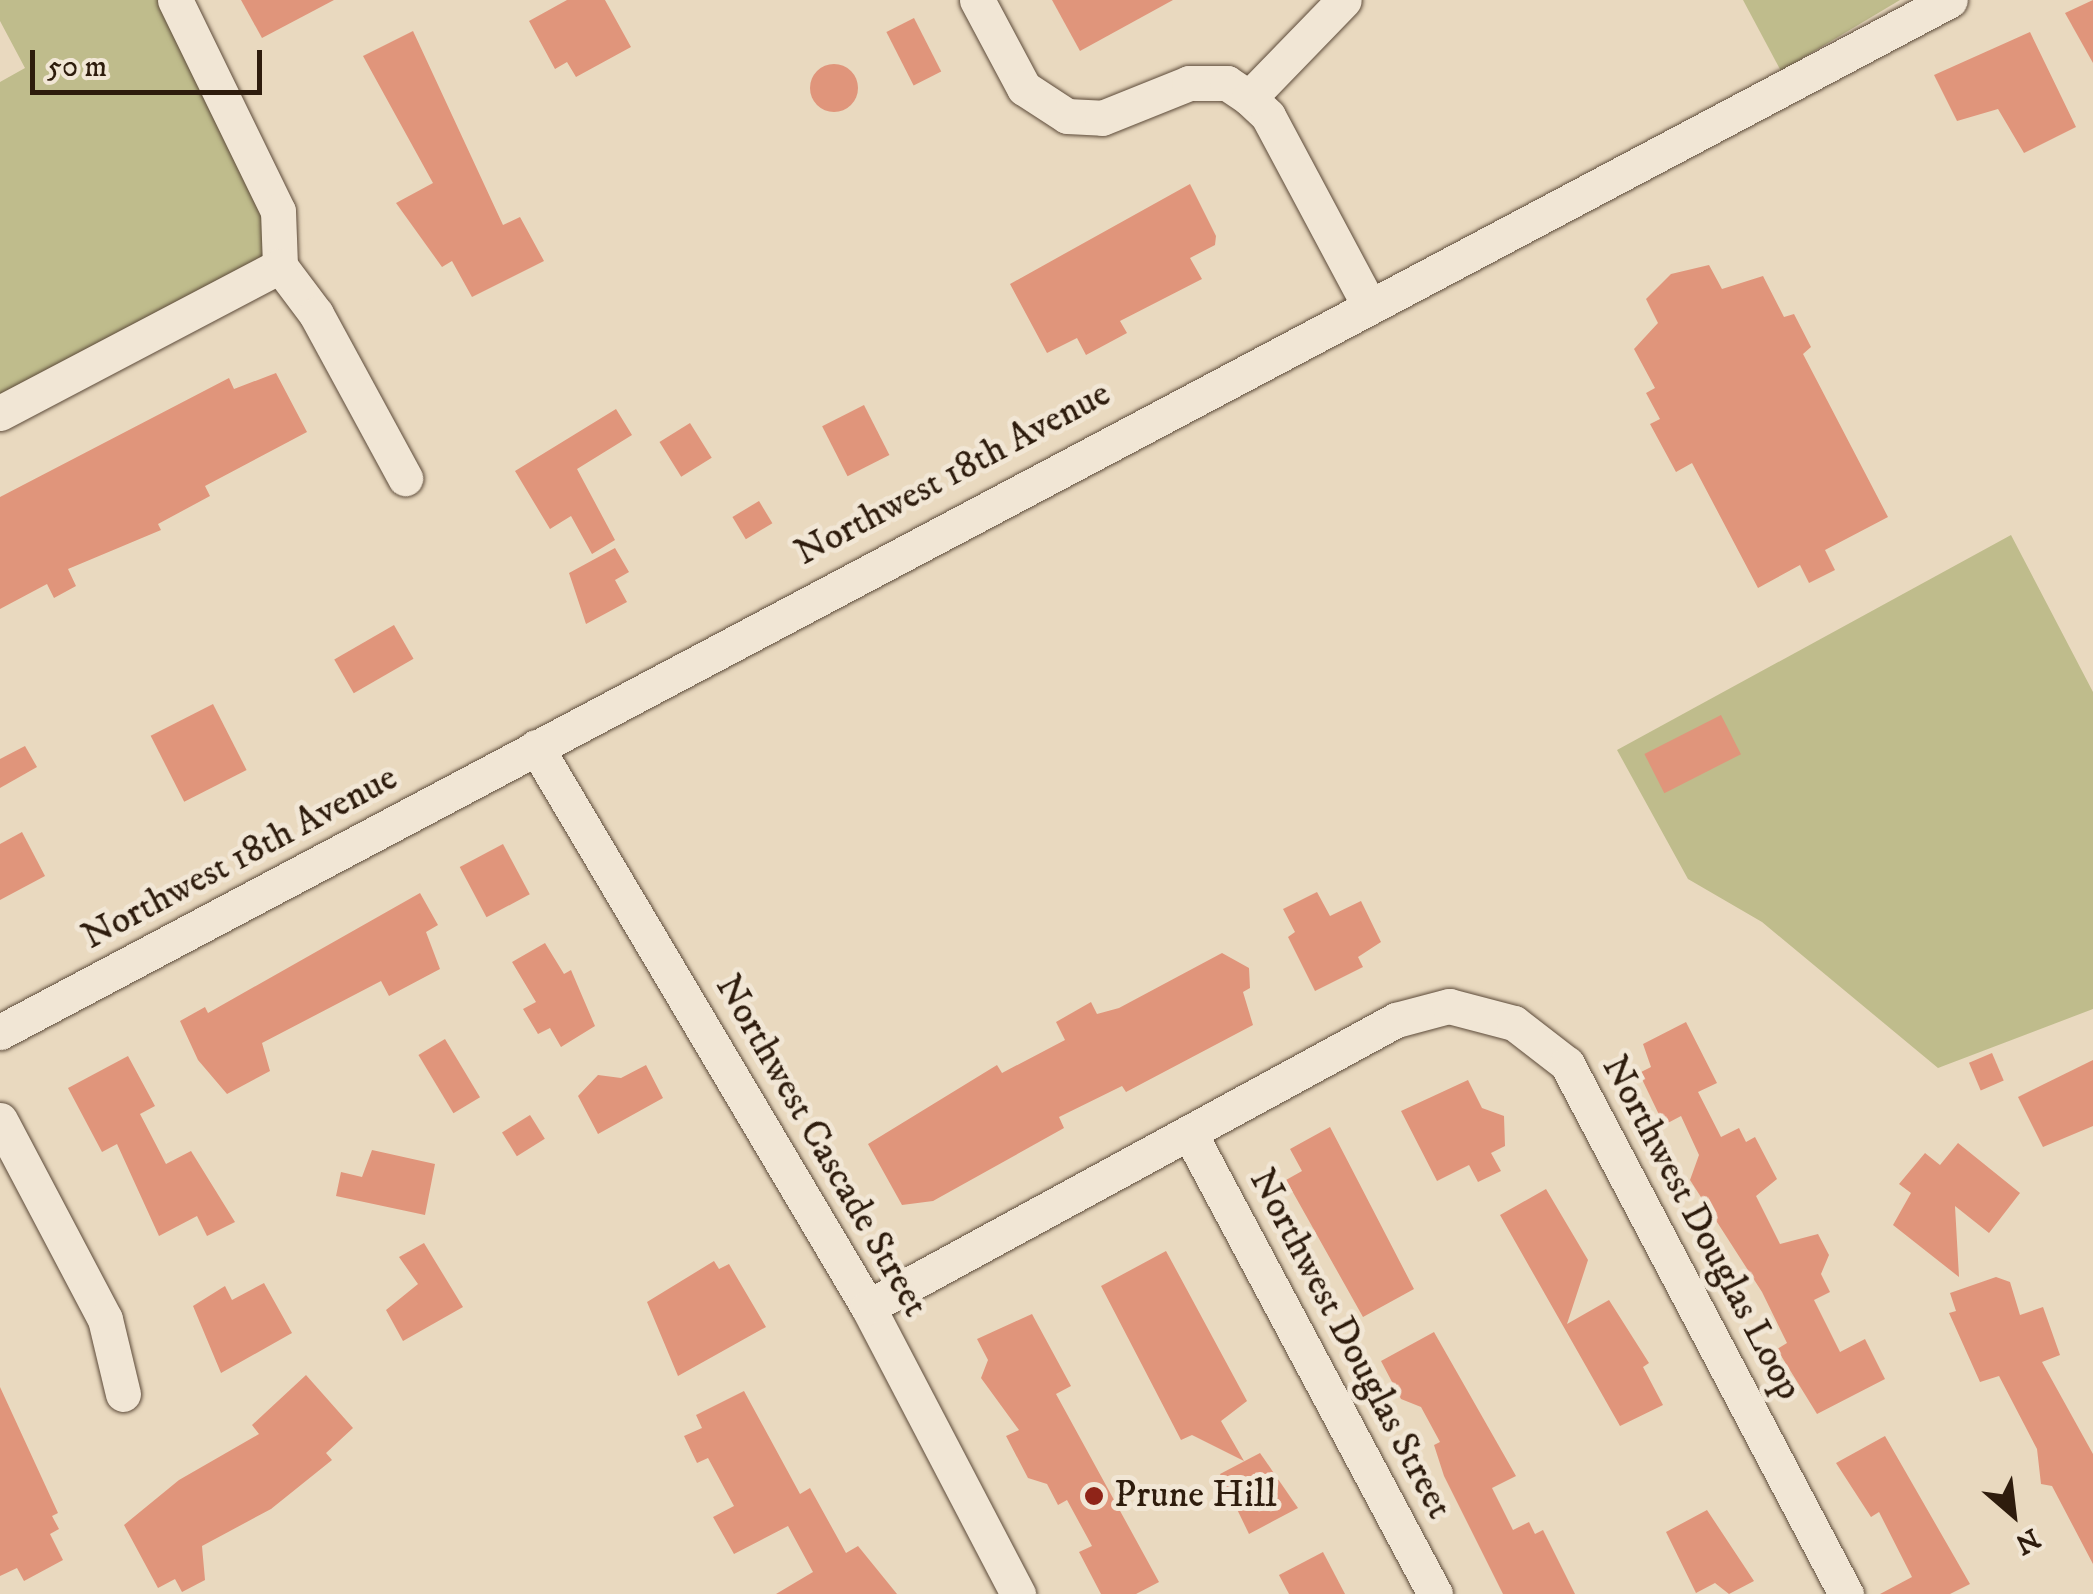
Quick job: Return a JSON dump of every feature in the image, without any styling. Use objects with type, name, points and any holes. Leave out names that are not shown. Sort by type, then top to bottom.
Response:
[{"type":"street","points":[[174,0],[278,211],[280,266],[316,314],[406,478]]},
{"type":"street","points":[[977,0],[1024,88],[1067,116],[1102,118],[1188,83],[1227,83],[1249,98],[1268,116],[1368,303]]},
{"type":"street","points":[[1249,98],[1344,0]]},
{"type":"street","name":"Northwest 18th Avenue","points":[[0,1032],[1368,303],[1950,0]]},
{"type":"street","points":[[0,413],[280,266]]},
{"type":"street","name":"Northwest Cascade Street","points":[[536,747],[868,1307],[1018,1594]]},
{"type":"street","name":"Northwest Douglas Loop","points":[[868,1307],[1396,1020],[1449,1006],[1514,1023],[1566,1064],[1846,1594]]},
{"type":"street","points":[[0,1120],[104,1319],[124,1394]]},
{"type":"street","name":"Northwest Douglas Street","points":[[1190,1134],[1435,1594]]},
{"type":"shaded area","points":[[0,0],[169,0],[296,249],[0,402],[0,82],[25,68],[0,21]]},
{"type":"shaded area","points":[[1743,0],[1900,0],[1781,71]]},
{"type":"shaded area","points":[[2011,535],[2093,692],[2093,1009],[1938,1068],[1762,922],[1688,879],[1617,750]]},
{"type":"building","points":[[241,0],[334,0],[262,38]]},
{"type":"building","points":[[567,0],[605,0],[631,47],[576,77],[567,62],[555,69],[529,21]]},
{"type":"building","points":[[1052,0],[1173,0],[1080,51]]},
{"type":"building","points":[[2093,0],[2093,63],[2065,13]]},
{"type":"building","points":[[914,18],[941,71],[914,86],[886,32]]},
{"type":"building","points":[[413,31],[503,225],[520,217],[544,261],[472,297],[452,261],[442,267],[396,203],[433,183],[363,56]]},
{"type":"building","points":[[2030,32],[2076,127],[2024,153],[1998,109],[1957,121],[1934,75]]},
{"type":"building","points":[[834,64],[851,71],[858,88],[851,105],[834,112],[817,105],[810,88],[817,71]]},
{"type":"building","points":[[1190,184],[1216,236],[1215,245],[1190,258],[1202,279],[1120,321],[1127,333],[1086,355],[1077,338],[1047,353],[1010,284]]},
{"type":"building","points":[[1709,265],[1722,289],[1763,276],[1784,317],[1794,314],[1811,347],[1803,354],[1888,517],[1825,550],[1835,570],[1809,583],[1800,565],[1758,588],[1692,463],[1676,472],[1650,424],[1660,419],[1646,393],[1655,388],[1634,349],[1658,323],[1646,299],[1671,274]]},
{"type":"building","points":[[276,373],[307,432],[205,486],[210,496],[158,524],[161,530],[68,569],[76,586],[54,598],[47,584],[0,609],[0,497],[229,378],[234,389]]},
{"type":"building","points":[[864,405],[889,455],[848,476],[822,426]]},
{"type":"building","points":[[616,409],[632,435],[577,469],[615,540],[592,554],[571,516],[550,529],[515,471]]},
{"type":"building","points":[[690,423],[712,458],[681,477],[659,442]]},
{"type":"building","points":[[759,501],[772,523],[746,539],[732,517]]},
{"type":"building","points":[[615,548],[629,572],[615,580],[627,602],[586,624],[569,573]]},
{"type":"building","points":[[394,625],[413,659],[354,693],[334,660]]},
{"type":"building","points":[[213,704],[247,770],[184,802],[151,736]]},
{"type":"building","points":[[1721,715],[1741,754],[1664,793],[1644,754]]},
{"type":"building","points":[[25,746],[37,767],[0,788],[0,759]]},
{"type":"building","points":[[22,832],[45,876],[0,900],[0,844]]},
{"type":"building","points":[[503,844],[530,894],[486,917],[460,867]]},
{"type":"building","points":[[1317,892],[1330,916],[1361,901],[1381,942],[1358,957],[1363,967],[1315,991],[1288,937],[1295,932],[1283,909]]},
{"type":"building","points":[[420,893],[438,925],[426,932],[440,969],[389,996],[381,981],[262,1043],[270,1071],[227,1094],[198,1060],[180,1021],[205,1007],[208,1013]]},
{"type":"building","points":[[545,943],[564,974],[571,970],[595,1026],[561,1047],[550,1028],[538,1034],[523,1009],[536,1002],[512,962]]},
{"type":"building","points":[[1222,953],[1249,968],[1250,988],[1243,992],[1253,1025],[1126,1092],[1122,1086],[1059,1117],[1064,1128],[933,1201],[902,1205],[868,1144],[997,1065],[1002,1073],[1065,1040],[1056,1022],[1091,1002],[1097,1014],[1119,1008]]},
{"type":"building","points":[[1686,1022],[1717,1083],[1698,1092],[1721,1137],[1739,1128],[1746,1142],[1755,1137],[1777,1179],[1756,1196],[1780,1244],[1818,1234],[1829,1255],[1821,1274],[1830,1292],[1814,1300],[1840,1352],[1865,1339],[1885,1379],[1817,1414],[1777,1349],[1787,1343],[1762,1292],[1690,1180],[1699,1155],[1681,1116],[1664,1125],[1639,1073],[1651,1067],[1643,1044]]},
{"type":"building","points":[[445,1039],[480,1097],[453,1113],[418,1055]]},
{"type":"building","points":[[1992,1053],[2004,1081],[1981,1090],[1969,1063]]},
{"type":"building","points":[[128,1056],[155,1106],[140,1114],[166,1164],[191,1151],[235,1222],[207,1236],[197,1216],[159,1236],[117,1144],[102,1152],[68,1088]]},
{"type":"building","points":[[2093,1060],[2093,1126],[2043,1147],[2018,1097]]},
{"type":"building","points":[[646,1065],[663,1098],[598,1134],[578,1096],[598,1075],[621,1078]]},
{"type":"building","points":[[1468,1080],[1482,1108],[1504,1116],[1505,1146],[1491,1153],[1501,1171],[1478,1182],[1469,1165],[1437,1181],[1401,1111]]},
{"type":"building","points":[[530,1115],[545,1139],[517,1156],[502,1132]]},
{"type":"building","points":[[1330,1127],[1414,1289],[1363,1317],[1286,1180],[1302,1171],[1290,1149]]},
{"type":"building","points":[[1958,1143],[2020,1193],[1989,1233],[1955,1206],[1959,1277],[1893,1225],[1911,1193],[1899,1184],[1925,1153],[1940,1165]]},
{"type":"building","points":[[372,1150],[435,1164],[425,1215],[336,1196],[341,1172],[362,1177]]},
{"type":"building","points":[[1546,1189],[1588,1260],[1567,1324],[1609,1300],[1649,1363],[1643,1367],[1663,1405],[1620,1426],[1500,1215]]},
{"type":"building","points":[[424,1243],[463,1307],[403,1341],[386,1310],[418,1284],[399,1257]]},
{"type":"building","points":[[1166,1251],[1247,1401],[1221,1421],[1244,1461],[1192,1435],[1181,1440],[1101,1286]]},
{"type":"building","points":[[714,1261],[719,1269],[729,1264],[766,1327],[678,1376],[647,1302]]},
{"type":"building","points":[[1996,1277],[2010,1282],[2020,1315],[2043,1307],[2060,1355],[2042,1362],[2093,1454],[2093,1564],[2052,1486],[2041,1484],[2037,1449],[1999,1376],[1980,1382],[1949,1313],[1956,1311],[1950,1293]]},
{"type":"building","points":[[264,1283],[292,1333],[221,1373],[193,1306],[225,1286],[232,1300]]},
{"type":"building","points":[[1032,1314],[1071,1386],[1056,1394],[1159,1582],[1136,1594],[1101,1594],[1079,1552],[1092,1546],[1067,1500],[1058,1505],[1047,1484],[1028,1478],[1006,1436],[1019,1430],[981,1378],[988,1360],[977,1339]]},
{"type":"building","points":[[1434,1332],[1516,1476],[1492,1488],[1513,1530],[1529,1522],[1535,1534],[1543,1530],[1575,1594],[1503,1594],[1444,1476],[1434,1445],[1440,1442],[1421,1407],[1401,1399],[1381,1361]]},
{"type":"building","points":[[306,1375],[353,1428],[326,1453],[332,1460],[271,1509],[202,1546],[205,1580],[182,1592],[175,1579],[158,1588],[124,1525],[179,1480],[259,1434],[252,1425]]},
{"type":"building","points":[[0,1387],[58,1513],[52,1516],[59,1529],[50,1534],[63,1560],[24,1581],[17,1568],[0,1576]]},
{"type":"building","points":[[744,1391],[800,1494],[810,1488],[846,1553],[858,1546],[897,1594],[776,1594],[813,1572],[788,1526],[734,1554],[713,1517],[734,1506],[708,1458],[697,1463],[684,1436],[702,1428],[696,1415]]},
{"type":"building","points":[[1885,1436],[1970,1584],[1950,1594],[1880,1594],[1912,1577],[1879,1512],[1871,1517],[1836,1463]]},
{"type":"building","points":[[1260,1453],[1298,1508],[1249,1534],[1220,1474]]},
{"type":"building","points":[[1707,1510],[1754,1581],[1729,1594],[1715,1583],[1696,1593],[1666,1532]]},
{"type":"building","points":[[1323,1552],[1345,1594],[1289,1594],[1279,1575]]},
{"type":"place","name":"Prune Hill","points":[[1094,1496]]}]
